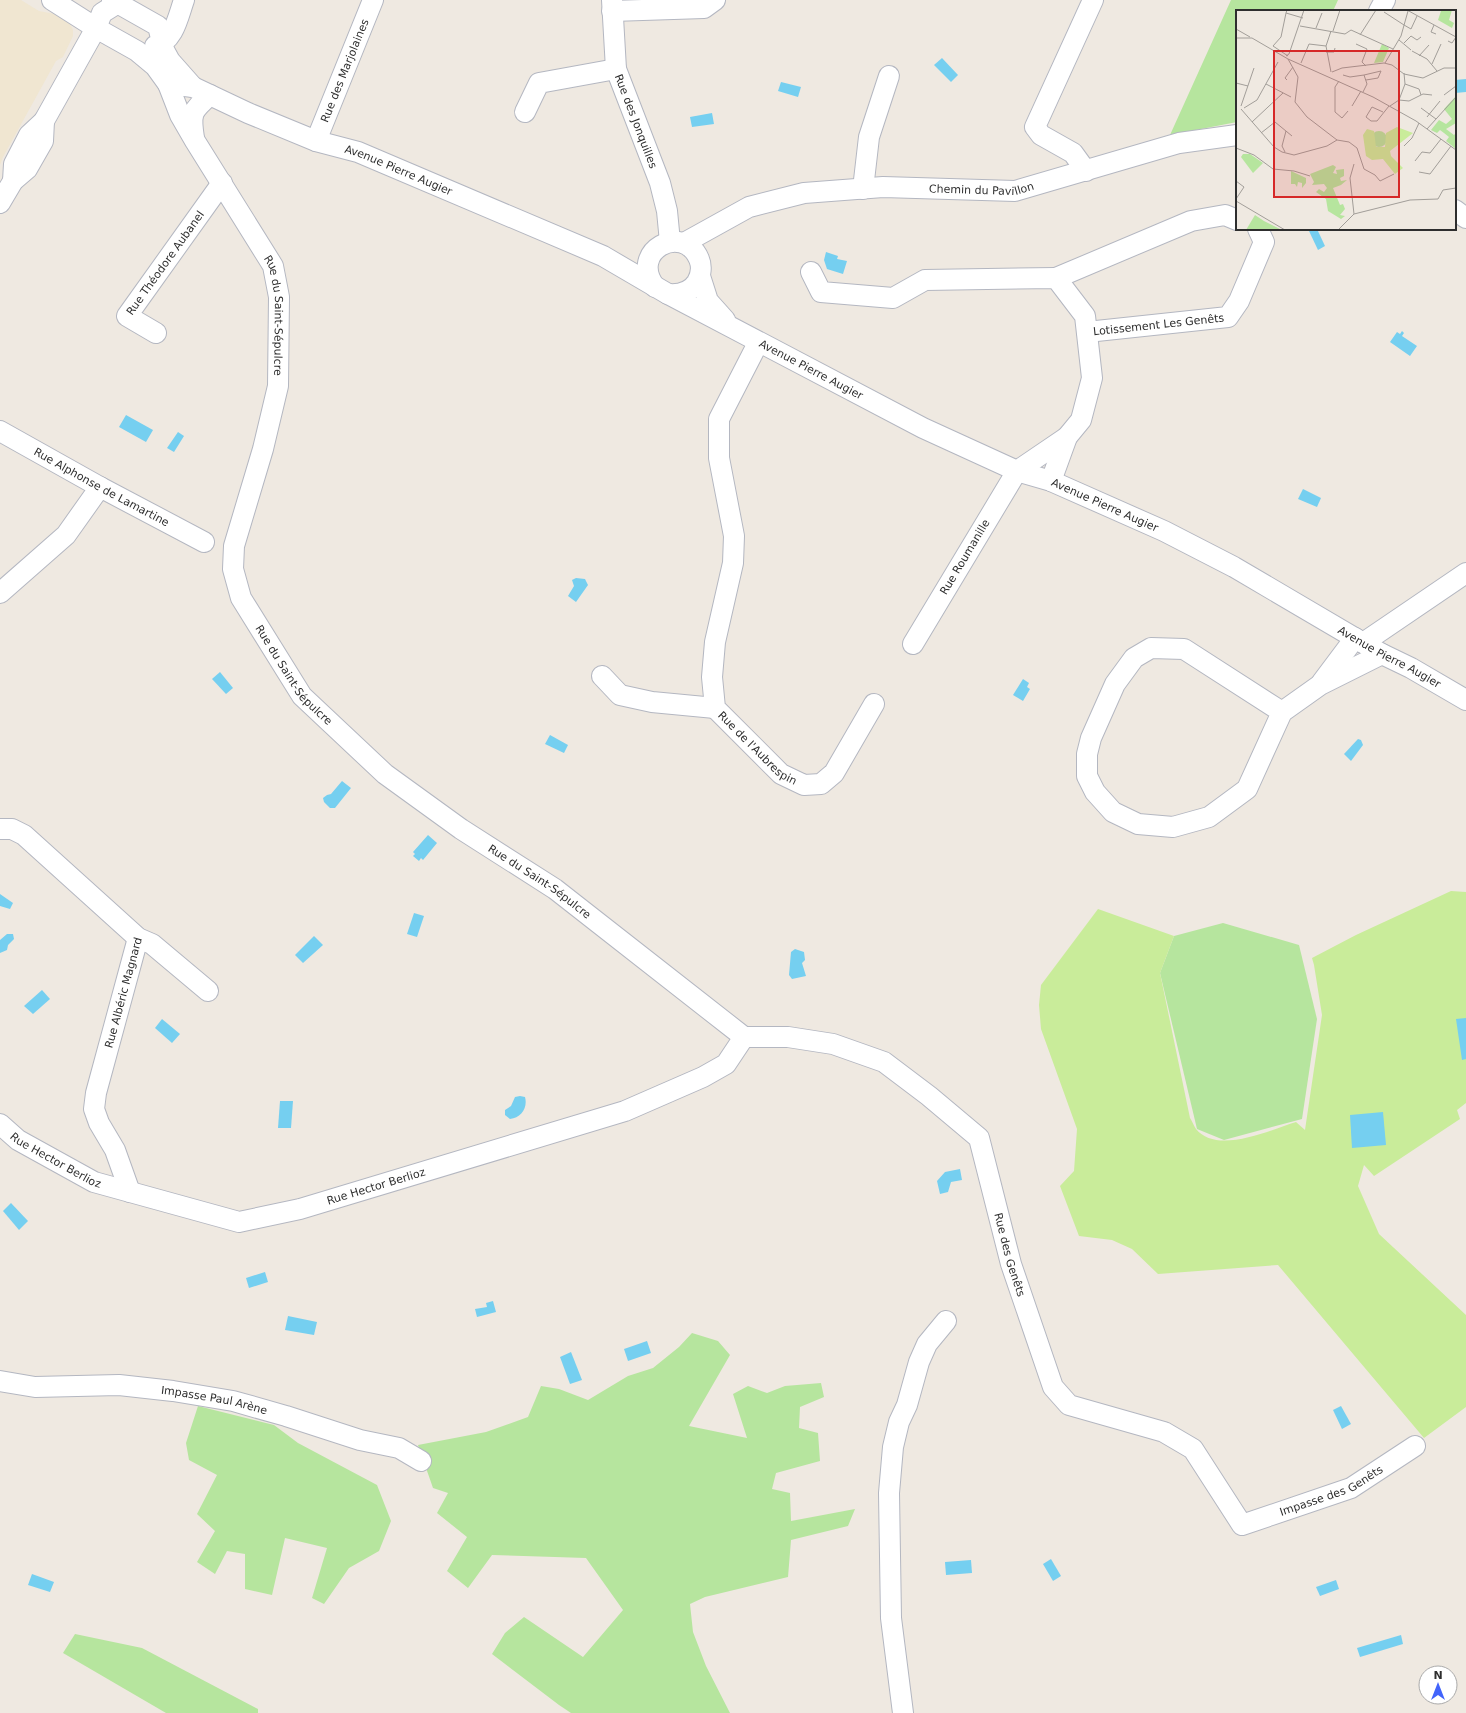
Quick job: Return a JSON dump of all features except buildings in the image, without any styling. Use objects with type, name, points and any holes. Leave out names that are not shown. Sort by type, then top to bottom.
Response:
[{"type":"street","points":[[52,0],[96,28],[137,51],[155,66],[168,84]]},
{"type":"street","points":[[137,51],[160,35],[184,0]]},
{"type":"street","name":"Rue des Marjolaines","points":[[316,142],[373,0]]},
{"type":"street","points":[[612,5],[704,8],[715,0]]},
{"type":"street","points":[[1086,171],[1073,153],[1041,135],[1035,127],[1094,0]]},
{"type":"street","points":[[1380,10],[1385,0]]},
{"type":"street","points":[[0,203],[13,181],[14,164],[29,135],[44,121],[96,28],[102,13],[115,2],[160,35]]},
{"type":"street","name":"Rue des Jonquilles","points":[[612,5],[616,69],[660,183],[667,211],[670,244]]},
{"type":"street","name":"Avenue Pierre Augier","points":[[160,35],[164,50],[170,61],[201,91]]},
{"type":"street","points":[[525,112],[539,83],[616,69]]},
{"type":"street","points":[[863,189],[869,137],[889,76]]},
{"type":"street","name":"Avenue Pierre Augier","points":[[168,84],[201,91],[316,142],[358,152],[603,256],[661,291],[923,428],[1017,471],[1051,481],[1164,531],[1234,567],[1382,654],[1411,668],[1466,700]]},
{"type":"street","name":"Rue du Saint-Sépulcre","points":[[168,84],[180,115],[195,142],[273,266],[279,297],[278,386],[263,449],[234,546],[233,569],[241,598],[302,696],[385,774],[461,829],[555,889],[744,1037]]},
{"type":"street","name":"Rue du Saint-Sépulcre","points":[[195,142],[191,122],[201,91]]},
{"type":"street","name":"Chemin du Pavillon","points":[[670,244],[749,207],[804,193],[883,188],[1015,191],[1179,144],[1236,135]]},
{"type":"street","name":"Rue Théodore Aubanel","points":[[156,333],[127,316],[222,183]]},
{"type":"street","points":[[1456,211],[1466,218]]},
{"type":"street","points":[[811,272],[821,292],[893,298],[925,280],[1056,278],[1191,221],[1225,215],[1236,220]]},
{"type":"street","points":[[724,220],[700,269],[697,282],[687,292],[681,294],[661,291],[649,277],[647,265],[650,257],[670,244],[691,248],[697,254],[700,269],[708,301],[733,329]]},
{"type":"street","name":"Lotissement Les Genêts","points":[[1087,332],[1228,317],[1239,301],[1264,242],[1258,230]]},
{"type":"street","name":"Avenue Pierre Augier","points":[[603,256],[622,258],[638,256],[670,244]]},
{"type":"street","name":"Lotissement Les Genêts","points":[[1017,471],[1067,437],[1081,420],[1092,378],[1085,316],[1056,278]]},
{"type":"street","name":"Rue de l'Aubrespin","points":[[758,343],[719,419],[719,458],[734,536],[733,563],[715,642],[712,677],[715,708],[781,774],[804,784],[821,784],[834,773],[874,704]]},
{"type":"street","name":"Rue Alphonse de Lamartine","points":[[0,430],[100,487],[204,542]]},
{"type":"street","name":"Lotissement Les Genêts","points":[[1051,481],[1067,437]]},
{"type":"street","name":"Rue Roumanille","points":[[913,644],[1017,471]]},
{"type":"street","points":[[0,593],[66,535],[100,487]]},
{"type":"street","points":[[1320,685],[1359,640],[1466,573]]},
{"type":"street","points":[[1282,712],[1184,649],[1151,648],[1134,658],[1115,684],[1091,738],[1087,754],[1087,776],[1095,792],[1113,812],[1138,824],[1172,827],[1209,817],[1247,789],[1282,712],[1320,685],[1382,654]]},
{"type":"street","points":[[602,676],[620,695],[652,702],[715,708]]},
{"type":"street","name":"Rue Albéric Magnard","points":[[0,829],[12,829],[24,835],[138,938],[96,1093],[94,1108],[99,1123],[115,1150],[130,1192]]},
{"type":"street","points":[[138,938],[152,944],[208,991]]},
{"type":"street","name":"Rue Hector Berlioz","points":[[0,1124],[18,1140],[94,1182],[239,1222],[300,1208],[625,1111],[702,1077],[726,1064],[744,1037]]},
{"type":"street","name":"Rue des Genêts","points":[[744,1037],[788,1037],[833,1044],[884,1062],[929,1096],[979,1138],[1011,1264],[1053,1387],[1069,1405],[1164,1432],[1193,1449],[1242,1525]]},
{"type":"street","points":[[903,1713],[891,1618],[889,1493],[893,1447],[899,1422],[907,1405],[919,1362],[927,1344],[946,1321]]},
{"type":"street","name":"Impasse Paul Arène","points":[[0,1381],[35,1387],[119,1385],[173,1391],[233,1401],[286,1416],[360,1440],[399,1448],[421,1461]]},
{"type":"street","name":"Impasse des Genêts","points":[[1242,1525],[1351,1488],[1415,1446]]},
{"type":"shaded area","points":[[0,0],[21,0],[39,11],[62,17],[69,22],[73,30],[73,36],[63,57],[56,61],[0,165]]},
{"type":"green space","points":[[1231,0],[1338,0],[1333,10],[1236,10],[1236,122],[1170,135]]},
{"type":"green space","points":[[1451,891],[1466,892],[1466,1103],[1457,1110],[1460,1119],[1374,1176],[1364,1165],[1358,1186],[1379,1234],[1466,1315],[1466,1407],[1424,1438],[1278,1265],[1158,1274],[1132,1249],[1112,1240],[1079,1236],[1060,1186],[1074,1171],[1077,1129],[1041,1029],[1039,1005],[1041,985],[1098,909],[1174,936],[1160,973],[1190,1118],[1196,1129],[1205,1136],[1217,1140],[1230,1140],[1258,1135],[1296,1122],[1305,1130],[1322,1015],[1312,958],[1356,935]]},
{"type":"green space","points":[[1223,923],[1299,945],[1317,1019],[1302,1119],[1224,1140],[1197,1129],[1160,973],[1174,936]]},
{"type":"green space","points":[[692,1333],[718,1341],[730,1355],[689,1426],[747,1438],[733,1394],[748,1386],[767,1393],[785,1386],[821,1383],[824,1397],[800,1407],[799,1428],[818,1433],[820,1461],[776,1473],[772,1489],[790,1493],[791,1521],[855,1509],[848,1526],[791,1540],[788,1577],[705,1597],[690,1604],[693,1632],[706,1666],[730,1713],[571,1713],[492,1654],[505,1633],[524,1617],[583,1657],[623,1610],[586,1558],[492,1555],[468,1588],[447,1571],[467,1537],[437,1513],[448,1493],[433,1488],[418,1445],[486,1432],[528,1417],[541,1386],[559,1389],[588,1400],[628,1376],[653,1368],[679,1347]]},
{"type":"green space","points":[[198,1406],[274,1425],[298,1443],[377,1485],[391,1521],[379,1551],[349,1568],[324,1604],[312,1598],[327,1548],[285,1538],[272,1595],[245,1589],[245,1554],[227,1551],[215,1574],[197,1562],[215,1531],[197,1514],[217,1475],[189,1460],[186,1443]]},
{"type":"green space","points":[[75,1634],[142,1648],[258,1709],[258,1713],[166,1713],[63,1653]]},
{"type":"water","points":[[942,58],[958,75],[951,82],[934,65]]},
{"type":"water","points":[[1466,79],[1466,92],[1456,93],[1456,80]]},
{"type":"water","points":[[781,82],[801,87],[798,97],[778,91]]},
{"type":"water","points":[[712,113],[714,124],[692,127],[690,117]]},
{"type":"water","points":[[1317,230],[1325,246],[1318,250],[1309,231]]},
{"type":"water","points":[[826,252],[838,256],[837,259],[847,261],[843,274],[827,269],[824,260]]},
{"type":"water","points":[[1402,331],[1404,333],[1402,336],[1417,346],[1410,356],[1390,342],[1397,332],[1400,334]]},
{"type":"water","points":[[126,415],[153,430],[146,442],[119,427]]},
{"type":"water","points":[[178,432],[184,436],[174,452],[167,448]]},
{"type":"water","points":[[1303,489],[1321,498],[1317,507],[1298,499]]},
{"type":"water","points":[[576,578],[585,579],[588,585],[576,602],[568,596],[574,586],[572,580]]},
{"type":"water","points":[[220,672],[233,688],[226,694],[212,679]]},
{"type":"water","points":[[1023,679],[1029,683],[1027,687],[1030,689],[1023,701],[1013,695]]},
{"type":"water","points":[[550,735],[568,745],[564,753],[545,744]]},
{"type":"water","points":[[1358,739],[1361,740],[1363,745],[1351,761],[1344,754]]},
{"type":"water","points":[[342,781],[351,788],[335,808],[330,808],[324,802],[323,798],[331,794]]},
{"type":"water","points":[[428,835],[437,843],[423,860],[421,858],[419,861],[413,856],[415,854],[413,852]]},
{"type":"water","points":[[0,894],[13,903],[10,909],[0,906]]},
{"type":"water","points":[[414,913],[424,916],[417,937],[407,934]]},
{"type":"water","points":[[7,934],[13,934],[14,939],[8,945],[7,950],[0,953],[0,940]]},
{"type":"water","points":[[314,936],[323,945],[303,963],[295,955]]},
{"type":"water","points":[[795,949],[804,952],[805,960],[802,963],[806,976],[792,979],[789,975],[791,952]]},
{"type":"water","points":[[42,990],[50,999],[33,1014],[24,1006]]},
{"type":"water","points":[[1466,1018],[1466,1059],[1462,1060],[1456,1019]]},
{"type":"water","points":[[162,1019],[180,1034],[172,1043],[155,1028]]},
{"type":"water","points":[[515,1097],[525,1097],[526,1101],[523,1112],[517,1117],[510,1119],[505,1115],[505,1110],[511,1106]]},
{"type":"water","points":[[280,1101],[293,1101],[291,1128],[278,1128]]},
{"type":"water","points":[[1383,1112],[1386,1145],[1352,1148],[1350,1115]]},
{"type":"water","points":[[960,1169],[962,1180],[951,1182],[948,1192],[940,1194],[937,1181],[945,1172]]},
{"type":"water","points":[[11,1203],[28,1221],[19,1230],[3,1211]]},
{"type":"water","points":[[265,1272],[268,1282],[249,1288],[246,1278]]},
{"type":"water","points":[[493,1301],[496,1312],[477,1317],[475,1309],[487,1307],[486,1303]]},
{"type":"water","points":[[288,1316],[317,1322],[314,1335],[285,1330]]},
{"type":"water","points":[[647,1341],[651,1353],[628,1361],[624,1349]]},
{"type":"water","points":[[571,1352],[582,1380],[570,1384],[560,1357]]},
{"type":"water","points":[[1341,1406],[1351,1424],[1342,1429],[1333,1410]]},
{"type":"water","points":[[1051,1559],[1061,1576],[1053,1581],[1043,1564]]},
{"type":"water","points":[[971,1560],[972,1573],[946,1575],[945,1562]]},
{"type":"water","points":[[32,1574],[54,1582],[50,1592],[28,1585]]},
{"type":"water","points":[[1336,1580],[1339,1589],[1320,1596],[1316,1587]]},
{"type":"water","points":[[1401,1635],[1403,1644],[1360,1657],[1357,1648]]}]
